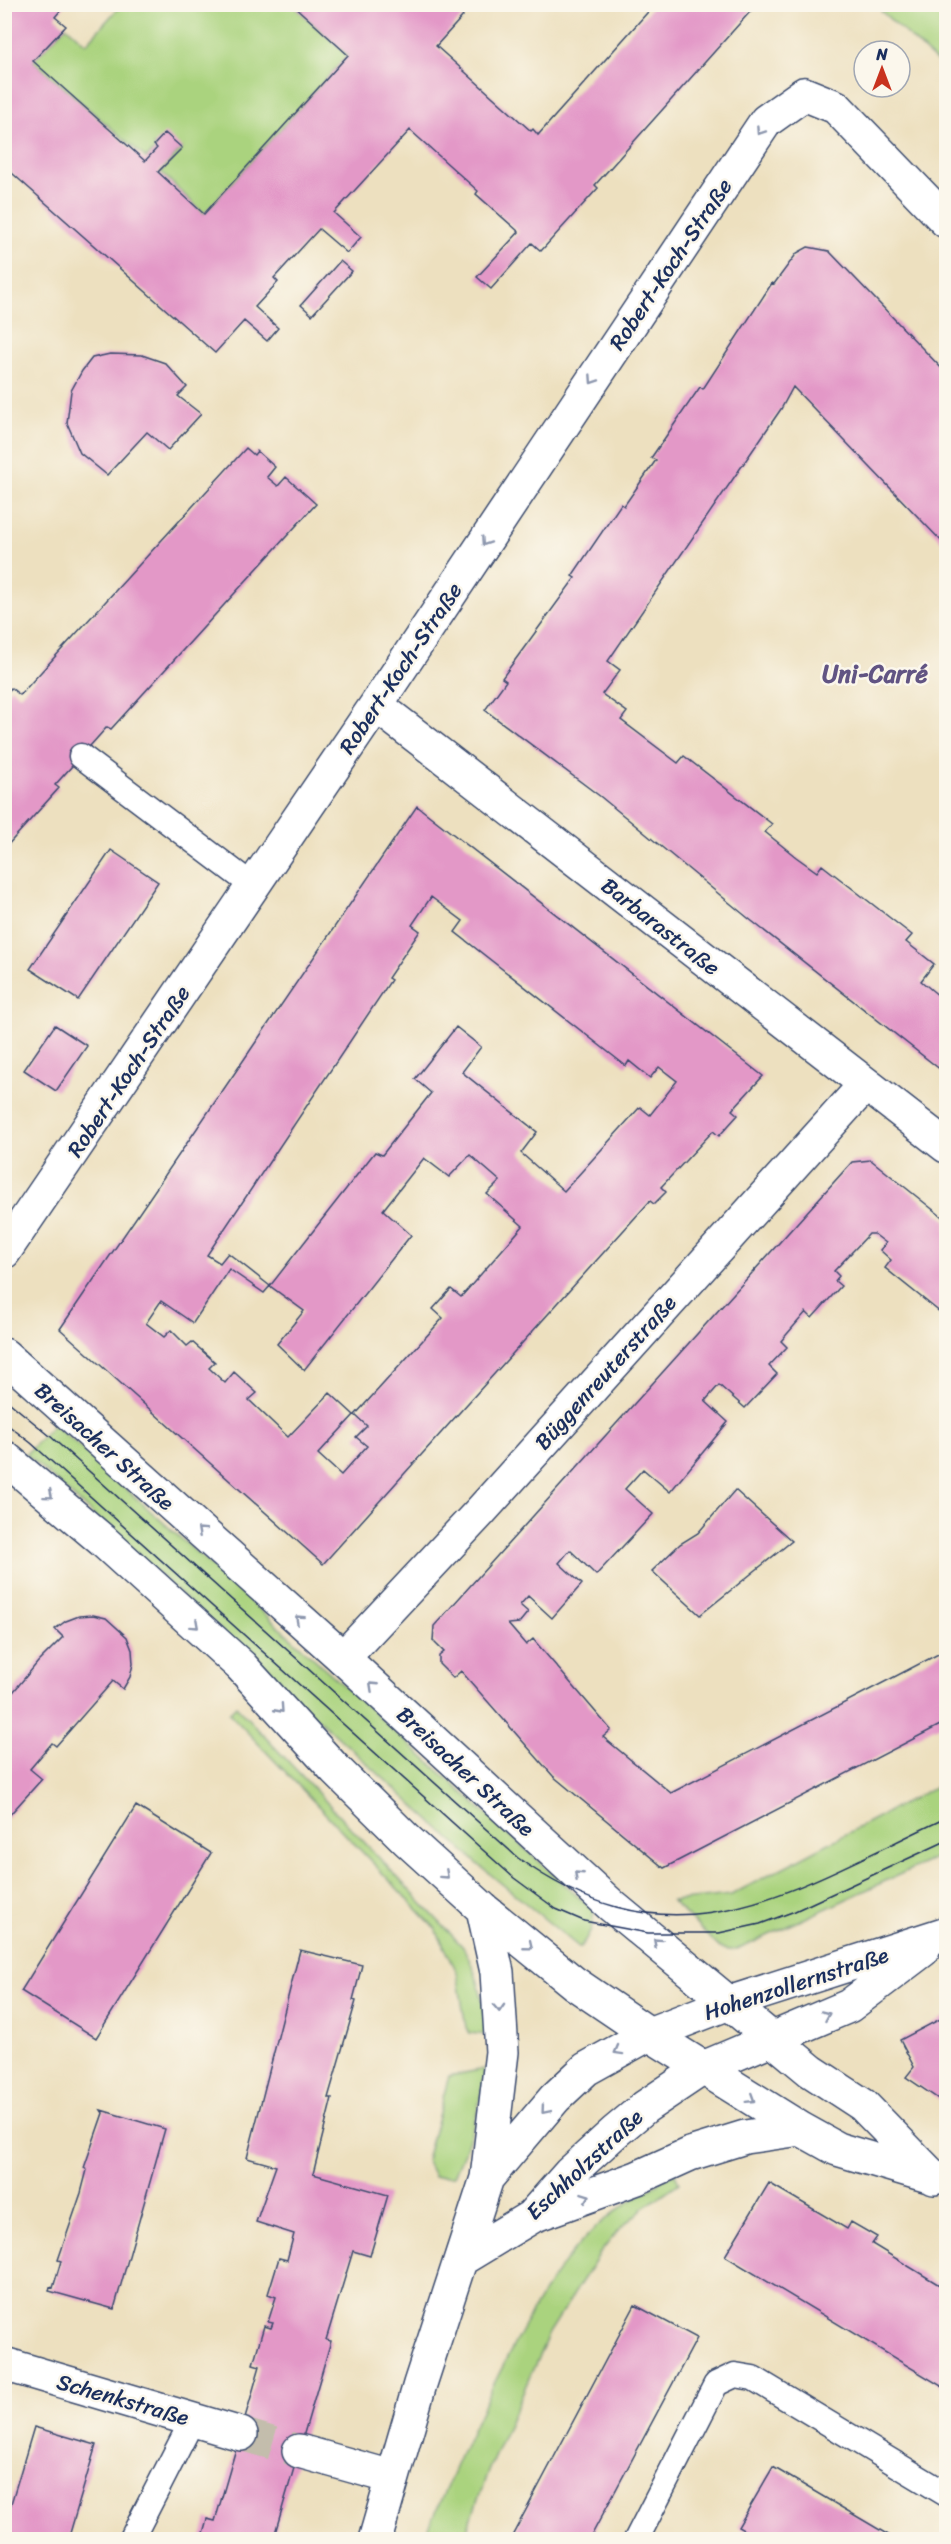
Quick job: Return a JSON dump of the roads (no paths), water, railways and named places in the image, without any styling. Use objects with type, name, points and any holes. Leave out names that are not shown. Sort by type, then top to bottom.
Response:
[{"type":"main road","name":"Robert-Koch-Straße","points":[[4,1252],[376,705],[766,121],[804,94],[836,107],[946,221]]},
{"type":"main road","name":"Barbarastraße","points":[[376,705],[946,1146]]},
{"type":"main road","name":"Büggenreuterstraße","points":[[343,1658],[479,1513],[865,1085]]},
{"type":"main road","name":"Breisacher Straße","points":[[4,1355],[343,1658],[612,1906],[812,2071],[863,2105],[940,2181]]},
{"type":"main road","name":"Breisacher Straße","points":[[4,1457],[102,1540],[241,1666],[335,1769],[407,1840],[483,1909],[574,1983],[703,2068],[837,2149],[940,2181]]},
{"type":"main road","points":[[375,2540],[452,2282],[463,2258],[488,2178],[502,2052],[497,1972],[483,1909]]},
{"type":"main road","name":"Hohenzollernstraße","points":[[650,2034],[729,2003],[945,1934]]},
{"type":"main road","name":"Hohenzollernstraße","points":[[703,2068],[849,2006],[945,1934]]},
{"type":"main road","points":[[488,2178],[555,2098],[586,2069],[650,2034]]},
{"type":"main road","name":"Eschholzstraße","points":[[463,2258],[531,2217],[570,2173],[615,2132],[645,2107],[703,2068]]},
{"type":"main road","points":[[531,2217],[734,2140],[771,2132],[801,2129]]},
{"type":"main road","name":"Schenkstraße","points":[[4,2364],[241,2434]]},
{"type":"main road","points":[[299,2451],[392,2477]]},
{"type":"lane","points":[[81,756],[253,886]]},
{"type":"lane","points":[[636,2540],[716,2384],[735,2375],[753,2378],[946,2494]]},
{"type":"lane","points":[[131,2540],[194,2419]]},
{"type":"tunnel","points":[[241,2434],[299,2451]]},
{"type":"tram line","points":[[4,1398],[50,1436],[518,1858],[576,1892],[630,1910],[683,1915],[734,1908],[785,1892],[837,1870],[946,1818]]},
{"type":"tram line","points":[[4,1422],[31,1443],[514,1878],[556,1909],[584,1921],[648,1933],[719,1933],[760,1924],[795,1911],[946,1841]]},
{"type":"district","name":"Uni-Carré","points":[[875,674]]}]
